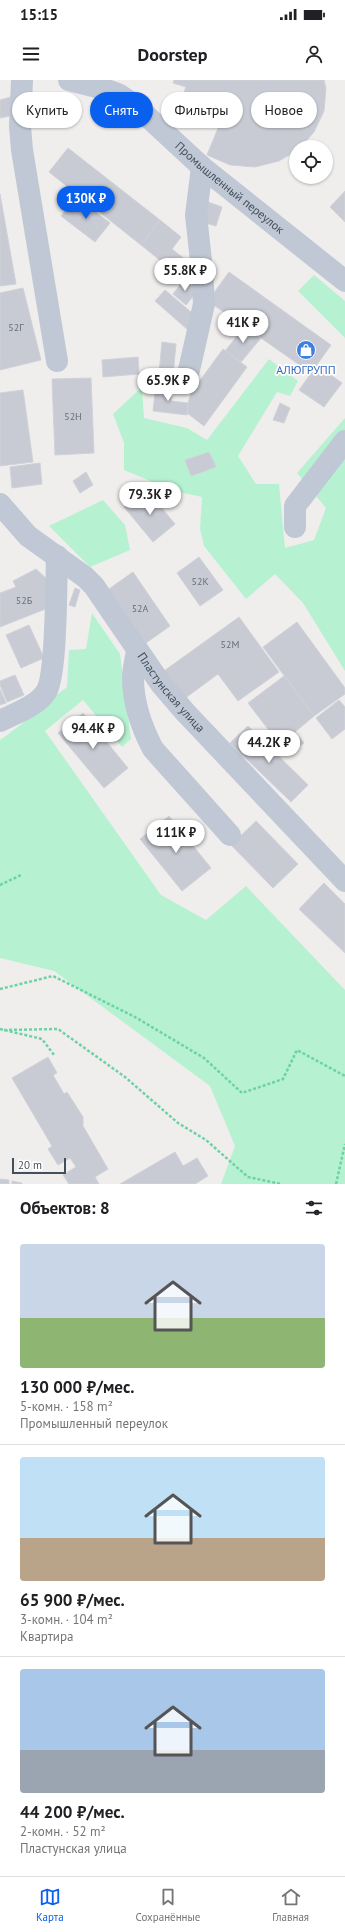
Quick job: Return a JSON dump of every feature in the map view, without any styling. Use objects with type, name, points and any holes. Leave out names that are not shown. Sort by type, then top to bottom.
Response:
[{"type":"street","points":[[22,80],[20,126],[22,150],[58,361]]},
{"type":"street","name":"Промышленный переулок","points":[[69,80],[118,94],[136,106],[202,167],[345,281]]},
{"type":"street","points":[[189,370],[204,304],[196,215],[202,167]]},
{"type":"street","points":[[295,527],[294,506],[345,440]]},
{"type":"street","name":"Пластунская улица","points":[[0,504],[28,536],[85,577],[94,586],[161,684],[185,712],[345,881]]},
{"type":"street","points":[[0,721],[35,703],[49,686],[53,667],[56,556]]},
{"type":"street","points":[[137,650],[133,677],[134,692],[145,734],[153,749],[230,835]]},
{"type":"path","points":[[0,885],[21,875]]},
{"type":"path","points":[[0,989],[53,976],[134,1017],[204,1058],[242,1093],[283,1079],[297,1050],[345,1076]]},
{"type":"path","points":[[0,1029],[42,1039],[54,1055]]},
{"type":"path","points":[[4,1030],[58,1029],[125,1077],[178,1123],[206,1140],[248,1177],[281,1184]]},
{"type":"path","points":[[336,1184],[345,1144]]},
{"type":"green space","points":[[314,275],[345,301],[345,338],[298,291]]},
{"type":"green space","points":[[269,359],[298,381],[290,396],[277,392],[238,456],[256,484],[279,484],[285,548],[314,540],[326,508],[297,473],[345,418],[345,671],[303,603],[275,574],[246,599],[204,546],[200,529],[202,497],[174,491],[124,470],[124,443],[113,414],[142,387],[144,418],[187,428],[207,440]]},
{"type":"green space","points":[[103,500],[125,525],[130,550],[90,567],[49,526]]},
{"type":"green space","points":[[92,613],[120,654],[131,739],[122,747],[83,700],[45,731],[161,895],[206,920],[246,886],[345,990],[345,1184],[221,1184],[235,1146],[210,1086],[54,971],[0,958],[0,740],[67,687],[69,650],[86,649]]},
{"type":"building","points":[[174,80],[324,80],[326,88],[324,111],[317,126],[317,92],[251,92],[251,128],[316,128],[307,140],[289,140],[289,155],[279,161],[255,167],[230,165],[207,155],[218,128],[243,128],[243,92],[184,92],[186,87],[173,83]]},
{"type":"building","points":[[11,97],[12,116],[0,118],[0,100]]},
{"type":"building","points":[[68,148],[160,220],[141,245],[49,172]]},
{"type":"building","points":[[345,191],[345,222],[330,207]]},
{"type":"building","points":[[0,194],[16,284],[0,286]]},
{"type":"building","points":[[76,197],[110,223],[95,242],[61,216]]},
{"type":"building","points":[[208,202],[222,207],[216,226],[201,222]]},
{"type":"building","points":[[160,220],[181,237],[172,249],[192,265],[182,278],[141,245]]},
{"type":"building","points":[[229,272],[331,345],[311,373],[208,301]]},
{"type":"building","points":[[184,280],[198,290],[186,305],[173,294]]},
{"type":"building","points":[[23,288],[41,360],[0,370],[0,293]]},
{"type":"building","points":[[165,290],[198,318],[188,330],[155,301]]},
{"type":"building","points":[[245,326],[261,338],[241,362],[225,351]]},
{"type":"building","points":[[162,342],[176,344],[172,386],[158,384]]},
{"type":"building","points":[[223,349],[247,367],[204,426],[187,413],[188,403],[191,393]]},
{"type":"building","points":[[138,357],[139,374],[103,377],[102,360]]},
{"type":"building","points":[[317,365],[342,383],[324,407],[299,390]]},
{"type":"building","points":[[91,378],[94,453],[55,455],[52,379]]},
{"type":"building","points":[[156,384],[172,386],[171,401],[188,403],[187,415],[153,411]]},
{"type":"building","points":[[23,390],[33,462],[0,466],[0,393]]},
{"type":"building","points":[[280,403],[290,408],[284,423],[273,420]]},
{"type":"building","points":[[209,452],[216,467],[191,476],[185,460]]},
{"type":"building","points":[[40,463],[42,484],[12,488],[10,467]]},
{"type":"building","points":[[86,472],[93,485],[80,493],[73,481]]},
{"type":"building","points":[[146,489],[175,524],[153,542],[124,507]]},
{"type":"building","points":[[199,557],[223,590],[200,606],[177,573]]},
{"type":"building","points":[[36,569],[49,581],[48,608],[0,627],[0,593],[16,587],[13,581]]},
{"type":"building","points":[[133,572],[170,626],[146,643],[109,589]]},
{"type":"building","points":[[75,588],[80,590],[75,607],[69,605]]},
{"type":"building","points":[[239,617],[279,672],[238,701],[218,674],[184,699],[164,671]]},
{"type":"building","points":[[297,622],[345,688],[345,694],[314,716],[263,647]]},
{"type":"building","points":[[29,625],[44,658],[21,668],[6,635]]},
{"type":"building","points":[[15,675],[24,695],[7,702],[0,685],[0,681]]},
{"type":"building","points":[[284,676],[314,716],[295,732],[304,743],[287,754],[248,703]]},
{"type":"building","points":[[0,689],[6,703],[0,705]]},
{"type":"building","points":[[339,700],[345,707],[345,729],[332,739],[316,718]]},
{"type":"building","points":[[83,713],[128,768],[104,788],[58,733]]},
{"type":"building","points":[[248,726],[308,785],[291,802],[230,743]]},
{"type":"building","points":[[169,816],[211,868],[182,891],[140,839]]},
{"type":"building","points":[[256,821],[298,864],[273,888],[231,845]]},
{"type":"building","points":[[324,883],[345,904],[345,953],[299,909]]},
{"type":"building","points":[[48,1057],[57,1073],[53,1075],[64,1094],[67,1092],[83,1117],[83,1126],[108,1169],[95,1177],[99,1184],[69,1184],[63,1175],[76,1167],[70,1158],[58,1165],[48,1149],[52,1146],[12,1078]]},
{"type":"building","points":[[175,1152],[183,1166],[197,1158],[208,1176],[195,1184],[120,1184]]},
{"type":"building","points":[[0,1179],[9,1180],[9,1184],[0,1184]]},
{"type":"building","points":[[12,1181],[22,1183],[22,1184],[12,1184]]},
{"type":"place","name":"АЛЮГРУПП","points":[[306,350]]}]
